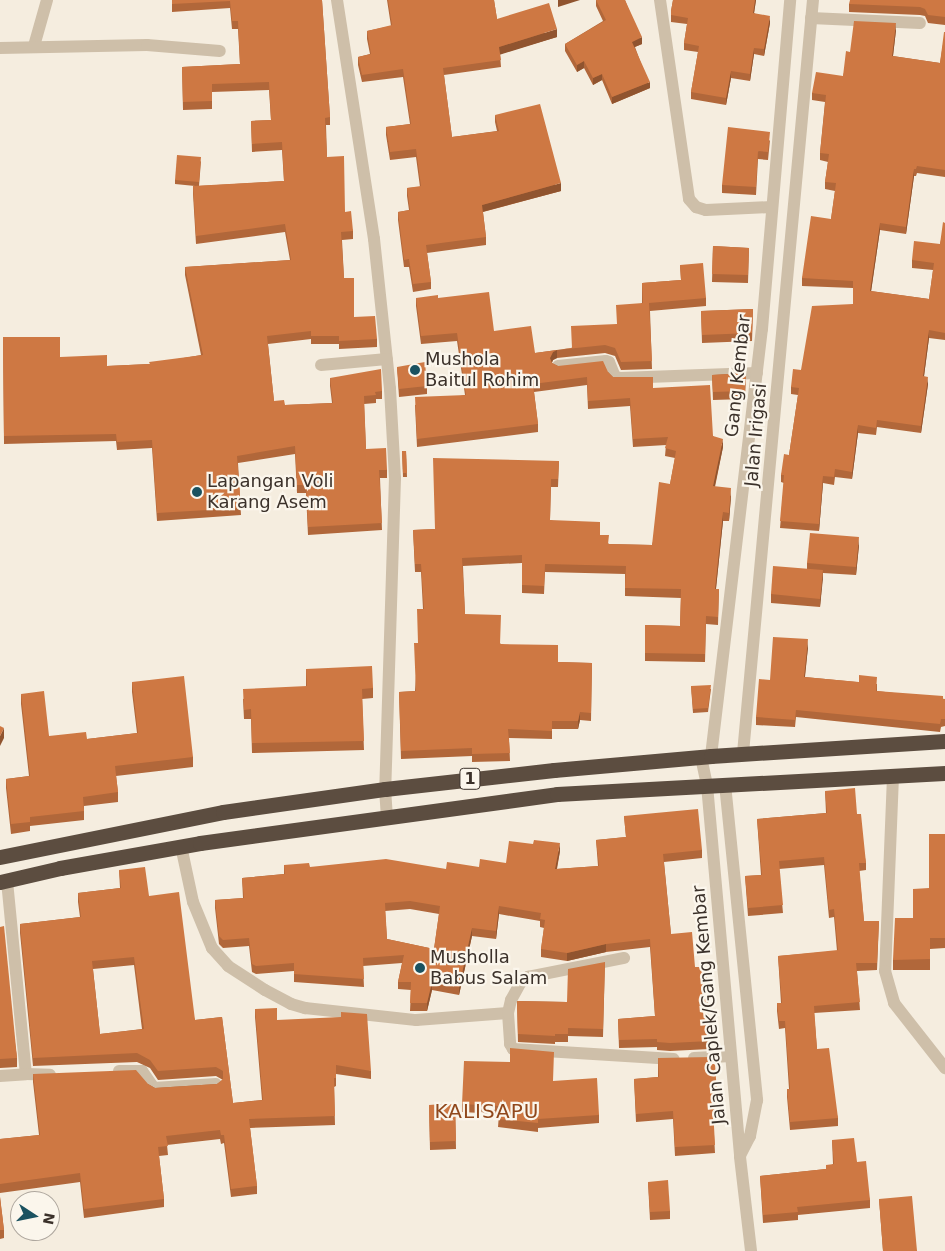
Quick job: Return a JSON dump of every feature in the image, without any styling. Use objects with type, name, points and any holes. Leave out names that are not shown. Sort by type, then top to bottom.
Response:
[{"type":"highway","name":"1","points":[[0,857],[223,812],[384,789],[554,770],[706,756],[945,741]]},
{"type":"highway","name":"1","points":[[3,882],[60,868],[181,846],[557,794],[945,773]]},
{"type":"street","points":[[34,46],[47,0]]},
{"type":"street","points":[[337,0],[374,239],[387,359],[395,478],[384,789],[387,816]]},
{"type":"street","points":[[660,0],[689,199],[696,207],[706,210],[772,207]]},
{"type":"street","name":"Gang Kembar","points":[[706,756],[757,373],[790,0]]},
{"type":"street","name":"Jalan Irigasi","points":[[743,753],[813,0]]},
{"type":"street","points":[[811,18],[920,23]]},
{"type":"street","points":[[0,48],[147,45],[220,51]]},
{"type":"street","points":[[321,365],[387,359]]},
{"type":"street","points":[[558,366],[606,361],[609,362],[615,377],[620,378],[757,373]]},
{"type":"street","name":"Jalan Caplek/Gang Kembar","points":[[706,756],[740,1157],[751,1251]]},
{"type":"street","points":[[893,776],[885,971],[894,1003],[945,1068]]},
{"type":"street","points":[[725,784],[757,1100],[750,1136],[740,1157]]},
{"type":"street","points":[[181,846],[193,902],[212,948],[228,966],[276,997],[304,1008],[416,1020],[508,1013]]},
{"type":"street","points":[[3,882],[26,1074]]},
{"type":"street","points":[[624,958],[528,977],[521,982],[511,1000],[508,1013],[510,1044],[513,1049],[670,1060],[731,1056]]},
{"type":"street","points":[[108,1072],[142,1071],[152,1087],[160,1089],[216,1084]]},
{"type":"street","points":[[0,1076],[59,1074]]},
{"type":"building","points":[[172,0],[322,0],[330,117],[325,118],[327,157],[344,156],[345,212],[351,211],[353,231],[341,232],[344,278],[354,278],[354,317],[375,316],[377,339],[339,341],[339,336],[311,336],[311,331],[267,336],[274,401],[284,400],[285,405],[333,403],[330,378],[381,369],[382,391],[375,392],[376,395],[364,396],[366,449],[386,448],[387,470],[379,470],[382,523],[308,527],[306,485],[297,485],[295,446],[237,456],[241,508],[157,513],[152,440],[117,442],[116,434],[4,436],[3,337],[60,337],[60,357],[107,355],[107,366],[150,364],[149,362],[203,355],[185,267],[291,260],[285,224],[196,236],[193,186],[284,181],[282,142],[252,144],[251,121],[271,120],[269,82],[212,84],[212,101],[183,102],[182,67],[240,64],[238,21],[232,21],[230,1],[172,4]]},
{"type":"building","points":[[388,0],[494,0],[497,19],[549,3],[557,29],[499,47],[501,60],[443,68],[452,137],[499,131],[495,115],[540,104],[561,183],[482,205],[486,237],[426,245],[431,282],[413,284],[409,259],[404,260],[398,212],[410,210],[407,188],[421,186],[416,149],[390,152],[386,127],[411,124],[403,69],[362,75],[358,57],[371,54],[367,31],[392,25]]},
{"type":"building","points":[[596,0],[625,0],[642,37],[632,42],[650,82],[612,97],[602,74],[593,78],[584,61],[577,65],[565,44],[606,20]]},
{"type":"building","points":[[673,0],[755,0],[753,13],[770,16],[764,49],[754,48],[750,74],[731,71],[726,98],[691,92],[699,46],[684,43],[688,18],[671,15]]},
{"type":"building","points":[[850,0],[945,0],[945,17],[928,15],[925,9],[920,7],[849,4]]},
{"type":"building","points":[[854,21],[896,23],[892,56],[940,63],[945,32],[945,170],[917,166],[914,169],[906,227],[880,223],[870,291],[929,299],[934,263],[912,260],[914,241],[940,244],[943,222],[945,223],[945,333],[929,330],[923,376],[928,377],[921,426],[877,420],[876,428],[858,425],[852,472],[835,469],[834,477],[823,476],[819,524],[780,521],[784,475],[781,475],[784,454],[789,455],[799,388],[791,387],[793,369],[801,370],[812,306],[853,304],[853,281],[802,278],[811,216],[831,219],[836,183],[825,182],[829,154],[820,153],[826,95],[812,93],[816,72],[843,76],[846,51],[850,52]]},
{"type":"building","points":[[728,127],[770,132],[768,152],[758,151],[756,187],[722,185]]},
{"type":"building","points":[[177,155],[201,157],[199,182],[175,180]]},
{"type":"building","points":[[713,246],[749,248],[748,275],[712,274]]},
{"type":"building","points":[[703,263],[706,298],[649,303],[652,361],[621,362],[615,348],[605,345],[558,350],[572,348],[571,326],[617,324],[616,305],[643,303],[642,283],[681,280],[680,265]]},
{"type":"building","points":[[489,292],[494,331],[531,326],[535,353],[557,350],[553,352],[550,358],[552,363],[558,366],[603,361],[608,372],[613,377],[653,377],[653,388],[710,385],[713,436],[723,439],[713,486],[731,488],[729,513],[723,512],[715,589],[719,589],[718,617],[706,616],[705,654],[645,653],[645,625],[680,626],[681,589],[625,588],[626,566],[545,564],[544,586],[522,585],[522,555],[462,558],[465,614],[501,615],[500,644],[558,645],[558,662],[592,663],[591,713],[580,712],[578,721],[552,721],[552,731],[508,729],[510,753],[472,754],[472,748],[401,751],[399,692],[416,691],[414,643],[418,643],[417,609],[424,609],[421,564],[415,564],[413,530],[435,529],[433,458],[559,461],[558,479],[551,479],[550,520],[600,522],[600,535],[609,535],[608,544],[652,545],[659,482],[670,484],[676,451],[665,448],[668,437],[633,439],[630,398],[588,401],[587,377],[533,384],[538,424],[417,439],[415,397],[466,395],[457,333],[421,336],[416,298],[438,295],[438,298]]},
{"type":"building","points":[[753,309],[752,333],[702,335],[701,311]]},
{"type":"building","points":[[425,362],[427,386],[399,389],[397,367]]},
{"type":"building","points":[[746,373],[745,391],[713,392],[712,375]]},
{"type":"building","points":[[402,451],[406,451],[407,473],[403,473]]},
{"type":"building","points":[[810,533],[859,537],[856,567],[807,563]]},
{"type":"building","points":[[773,566],[823,570],[820,599],[771,594]]},
{"type":"building","points":[[773,637],[808,639],[804,677],[859,682],[859,675],[877,677],[876,691],[943,696],[943,699],[945,699],[945,719],[941,719],[940,724],[796,710],[795,720],[756,717],[759,679],[770,680]]},
{"type":"building","points":[[372,666],[373,688],[362,689],[364,741],[252,743],[251,709],[244,710],[243,689],[307,686],[306,669]]},
{"type":"building","points":[[184,676],[193,757],[115,766],[118,792],[83,797],[84,811],[30,817],[30,822],[11,824],[6,779],[30,776],[21,694],[44,691],[49,736],[86,732],[87,739],[138,733],[132,682]]},
{"type":"building","points":[[711,685],[708,708],[693,709],[691,686]]},
{"type":"building","points":[[0,726],[4,728],[0,736]]},
{"type":"building","points":[[855,788],[857,814],[861,814],[866,863],[859,863],[864,921],[879,921],[877,963],[856,963],[860,1002],[814,1006],[817,1049],[829,1048],[838,1118],[790,1122],[787,1089],[790,1089],[785,1021],[779,1021],[777,1003],[782,1003],[778,956],[838,950],[834,909],[829,910],[824,857],[779,861],[783,905],[748,908],[745,876],[762,875],[757,819],[827,813],[825,791]]},
{"type":"building","points":[[698,809],[702,850],[663,854],[671,934],[692,932],[695,967],[706,967],[710,1041],[670,1043],[657,1042],[657,1039],[619,1040],[618,1019],[655,1016],[650,939],[606,944],[567,953],[541,949],[545,920],[540,919],[541,913],[499,906],[496,931],[472,928],[459,987],[432,982],[427,1003],[410,1003],[411,982],[398,982],[404,955],[363,958],[364,979],[294,974],[294,963],[256,966],[252,964],[249,938],[223,940],[219,936],[215,900],[244,898],[242,878],[285,874],[284,865],[309,863],[310,867],[386,859],[446,869],[447,862],[479,867],[480,859],[506,863],[509,841],[533,844],[534,840],[560,843],[555,869],[599,866],[596,840],[626,837],[624,816]],"holes":[[[410,901],[440,906],[434,949],[387,939],[385,903]]]},
{"type":"building","points":[[929,834],[945,834],[945,938],[930,938],[930,959],[893,960],[895,918],[913,918],[913,889],[929,888]]},
{"type":"building","points":[[145,867],[149,896],[179,892],[195,1020],[222,1017],[233,1103],[263,1100],[255,1009],[277,1008],[277,1020],[341,1017],[341,1012],[367,1014],[371,1071],[336,1065],[336,1078],[334,1078],[335,1116],[249,1119],[257,1186],[231,1189],[224,1135],[221,1135],[220,1130],[166,1136],[168,1146],[158,1147],[164,1199],[84,1209],[80,1173],[0,1184],[0,1139],[40,1135],[33,1074],[136,1070],[148,1084],[155,1088],[217,1084],[223,1079],[223,1071],[216,1067],[158,1071],[150,1060],[137,1053],[33,1058],[20,924],[81,917],[78,893],[121,888],[119,870]],"holes":[[[134,957],[144,1029],[100,1034],[92,961]]]},
{"type":"building","points":[[4,926],[17,1058],[0,1059],[0,927]]},
{"type":"building","points":[[605,962],[603,1029],[568,1028],[568,1034],[555,1034],[555,1036],[518,1034],[517,1001],[567,1002],[568,969]]},
{"type":"building","points":[[510,1048],[554,1052],[553,1081],[597,1078],[599,1115],[538,1119],[538,1123],[498,1119],[500,1106],[462,1104],[464,1061],[510,1062]]},
{"type":"building","points":[[711,1057],[711,1064],[715,1064],[718,1108],[713,1108],[715,1145],[675,1147],[673,1111],[636,1114],[634,1079],[659,1077],[658,1058]]},
{"type":"building","points":[[455,1104],[456,1141],[430,1142],[429,1105]]},
{"type":"building","points":[[854,1138],[857,1162],[866,1161],[870,1200],[797,1207],[798,1212],[763,1215],[760,1176],[826,1169],[826,1165],[834,1164],[832,1140]]},
{"type":"building","points":[[668,1180],[670,1211],[650,1212],[648,1182]]},
{"type":"building","points":[[912,1196],[917,1251],[883,1251],[879,1199]]},
{"type":"building","points":[[0,1197],[4,1230],[0,1230]]},
{"type":"place","name":"Mushola Baitul Rohim","points":[[415,370]]},
{"type":"place","name":"Lapangan Voli Karang Asem","points":[[197,492]]},
{"type":"place","name":"Musholla Babus Salam","points":[[420,968]]},
{"type":"district","name":"KALISAPU","points":[[487,1111]]}]
